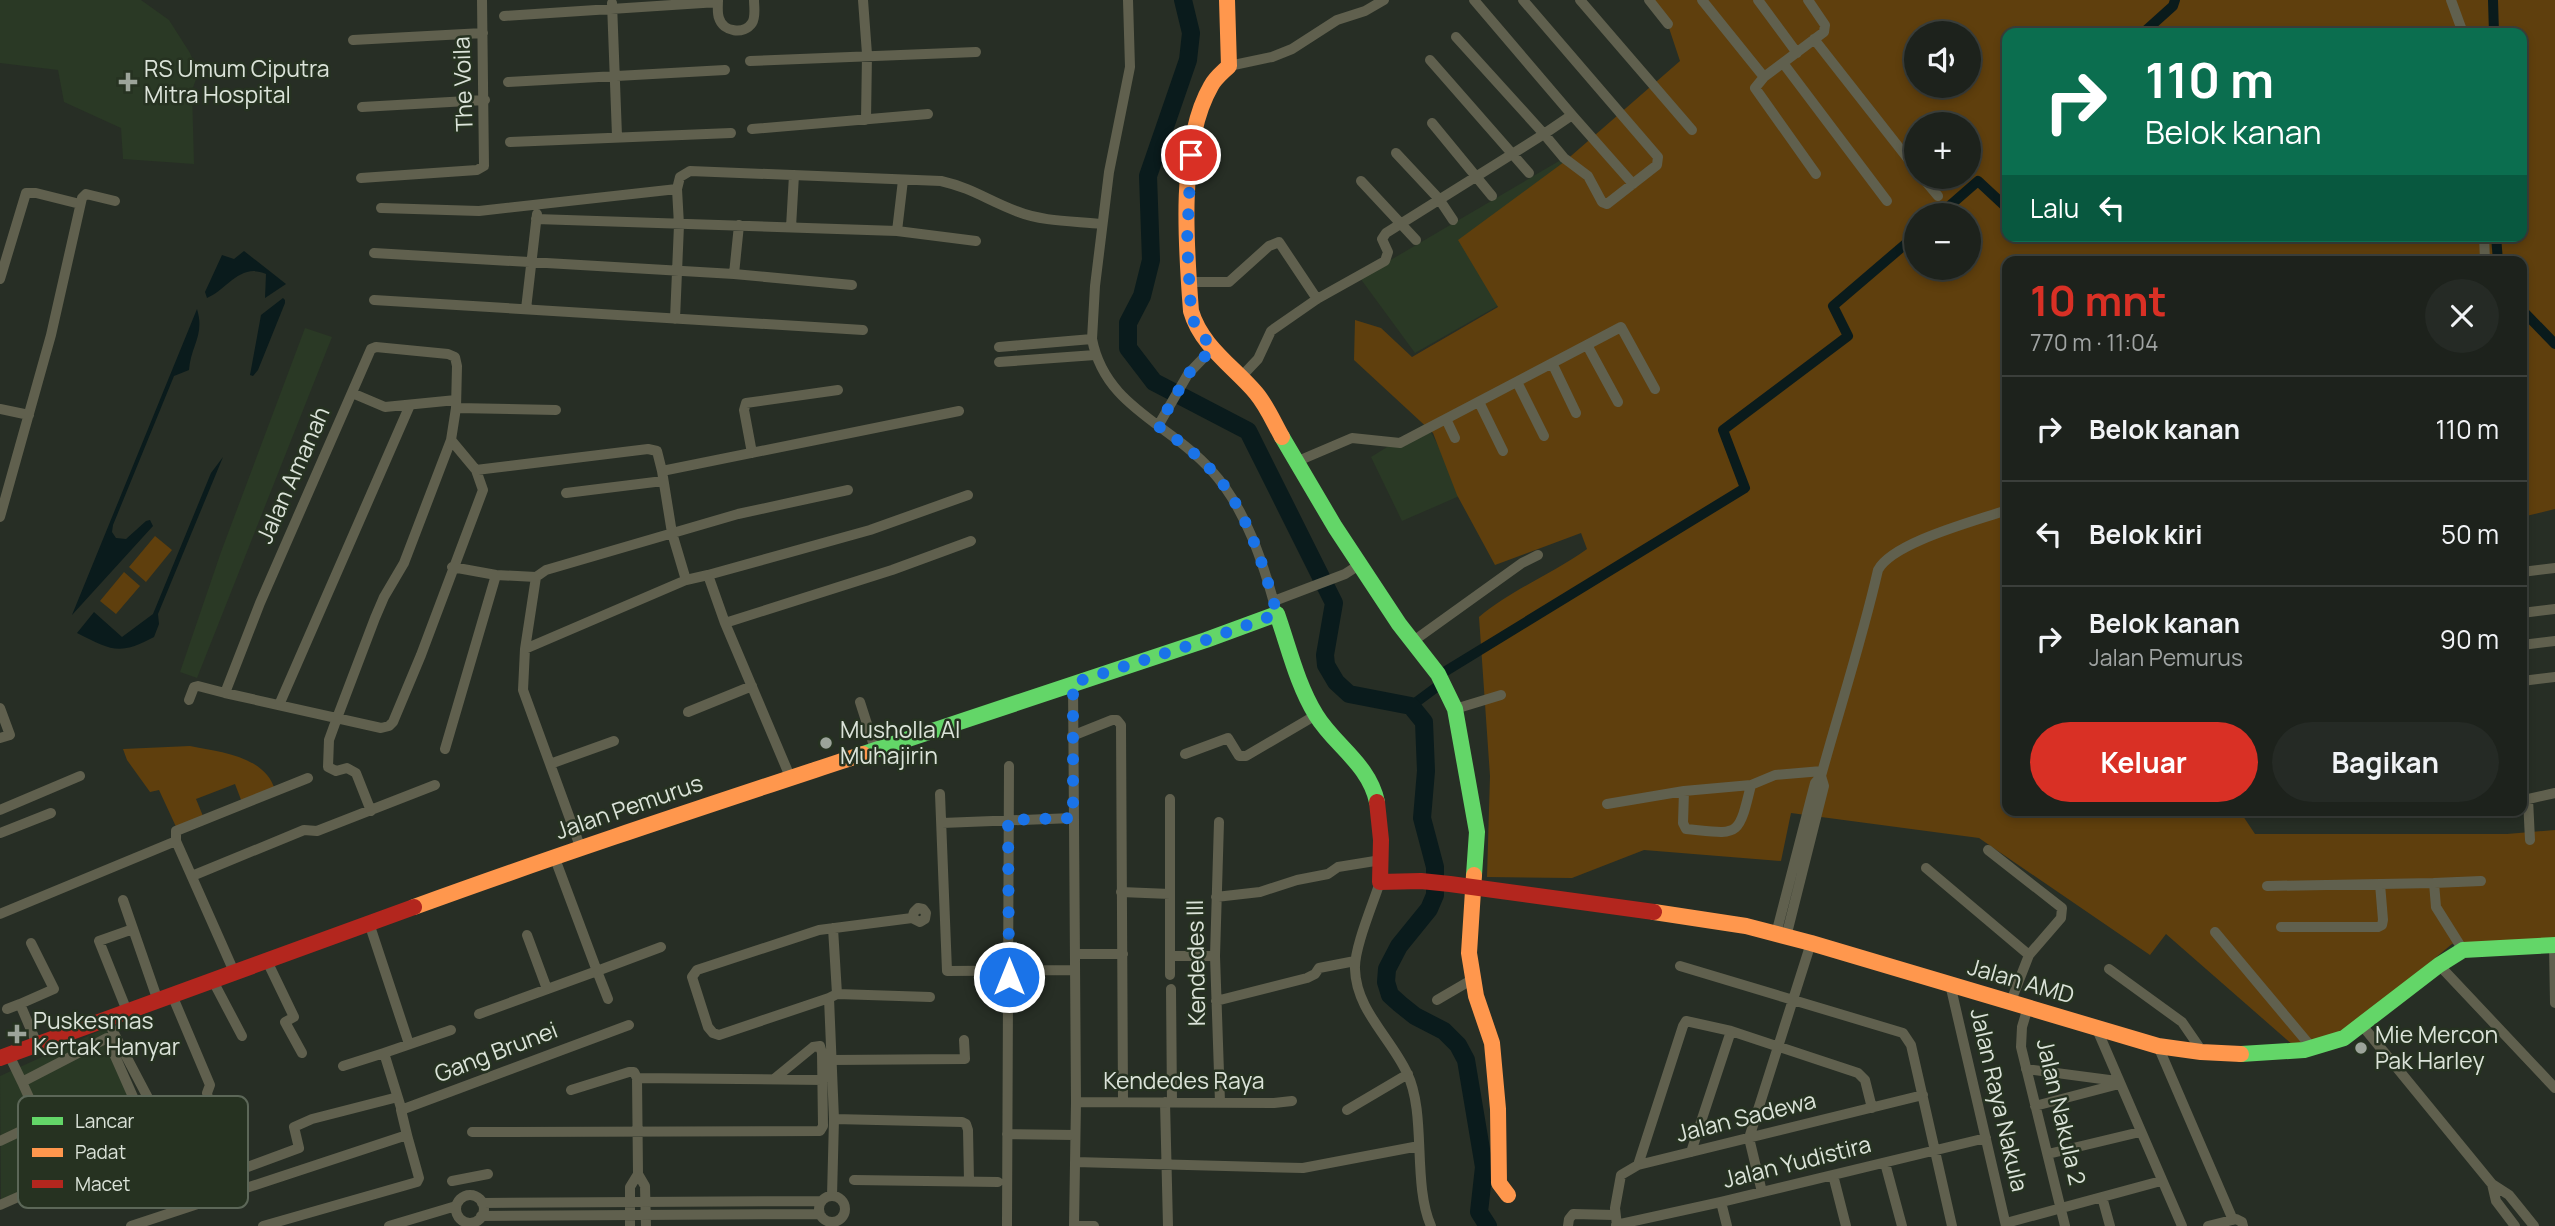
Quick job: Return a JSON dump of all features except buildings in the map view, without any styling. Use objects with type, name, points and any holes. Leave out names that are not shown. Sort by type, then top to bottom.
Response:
[{"type":"street","name":"The Voila","points":[[361,178],[477,170],[484,166],[482,0]]},
{"type":"street","points":[[504,16],[612,4],[718,1],[721,22],[732,30],[739,30],[745,29],[753,22],[754,0]]},
{"type":"street","points":[[863,0],[867,54],[866,120]]},
{"type":"street","points":[[1128,0],[1130,66],[1114,139],[1102,224],[1092,339],[1095,355],[1112,387],[1126,402],[1210,468],[1224,485],[1258,554],[1303,686],[1316,715],[1372,783],[1379,815],[1380,882],[1355,961],[1356,978],[1362,1000],[1408,1074],[1414,1101],[1426,1207],[1431,1226]]},
{"type":"street","points":[[1227,0],[1229,66]]},
{"type":"street","points":[[1384,0],[1365,11],[1337,20],[1292,49],[1272,57],[1229,66],[1210,88],[1191,155],[1188,282],[1194,322],[1212,349],[1258,395],[1298,461],[1352,570],[1440,679],[1455,709],[1476,825],[1469,953],[1473,979],[1492,1043],[1496,1073],[1499,1183],[1508,1195]]},
{"type":"street","points":[[1475,0],[1633,184]]},
{"type":"street","points":[[1456,37],[1564,158],[1588,176],[1604,203],[1609,204],[1657,165],[1659,160],[1523,0]]},
{"type":"street","points":[[1580,0],[1692,130]]},
{"type":"street","points":[[1648,0],[1668,24]]},
{"type":"street","points":[[1702,0],[1764,77]]},
{"type":"street","points":[[1758,0],[1797,53]]},
{"type":"street","points":[[1808,0],[1825,25],[1824,32],[1764,77],[1755,88],[1816,174]]},
{"type":"street","points":[[2451,0],[2461,28]]},
{"type":"street","points":[[612,4],[617,136]]},
{"type":"street","points":[[354,40],[483,33]]},
{"type":"street","points":[[1814,39],[1904,154]]},
{"type":"street","points":[[750,61],[867,54],[976,52]]},
{"type":"street","points":[[1430,60],[1529,173]]},
{"type":"street","points":[[1783,63],[1887,201]]},
{"type":"street","points":[[508,82],[725,70]]},
{"type":"street","points":[[362,107],[485,100]]},
{"type":"street","points":[[752,129],[928,114]]},
{"type":"street","points":[[1241,377],[1258,359],[1271,331],[1317,299],[1385,261],[1388,252],[1382,242],[1382,236],[1573,115]]},
{"type":"street","points":[[1432,123],[1492,196]]},
{"type":"street","points":[[510,142],[731,133]]},
{"type":"street","points":[[1396,153],[1454,220]]},
{"type":"street","points":[[675,319],[679,225],[677,188],[680,177],[690,171],[941,181],[962,186],[1016,211],[1036,217],[1102,224]]},
{"type":"street","points":[[791,227],[794,175]]},
{"type":"street","points":[[897,231],[903,180]]},
{"type":"street","points":[[1361,181],[1416,240]]},
{"type":"street","points":[[381,208],[470,212],[677,188]]},
{"type":"street","points":[[1932,189],[1938,196]]},
{"type":"street","points":[[0,279],[26,193],[80,204]]},
{"type":"street","points":[[0,517],[51,335],[82,198],[86,194],[115,201]]},
{"type":"street","points":[[526,309],[538,203]]},
{"type":"street","points":[[536,219],[897,231],[976,241]]},
{"type":"street","points":[[734,274],[738,225]]},
{"type":"street","points":[[1188,282],[1229,282],[1269,246],[1279,243],[1317,299]]},
{"type":"street","points":[[374,253],[734,274],[852,285]]},
{"type":"street","points":[[373,300],[863,330]]},
{"type":"street","points":[[1298,461],[1352,438],[1401,443],[1621,327],[1655,389]]},
{"type":"street","points":[[999,347],[1092,339]]},
{"type":"street","points":[[1587,345],[1618,402]]},
{"type":"street","name":"Jalan Amanah","points":[[225,693],[260,603],[369,352],[376,347],[455,357],[456,404],[451,440],[404,563],[375,618],[329,740],[328,767],[337,771],[347,768],[356,773],[371,811]]},
{"type":"street","points":[[1158,426],[1188,374],[1212,349]]},
{"type":"street","points":[[999,362],[1095,355]]},
{"type":"street","points":[[1552,363],[1576,413]]},
{"type":"street","points":[[1517,382],[1544,436]]},
{"type":"street","points":[[752,453],[744,410],[746,404],[838,390]]},
{"type":"street","points":[[352,393],[380,407],[456,404],[556,410]]},
{"type":"street","points":[[1479,402],[1503,451]]},
{"type":"street","points":[[279,705],[410,404]]},
{"type":"street","points":[[0,409],[29,415]]},
{"type":"street","points":[[566,493],[663,476],[752,453],[959,411]]},
{"type":"street","points":[[1446,419],[1455,438]]},
{"type":"street","points":[[190,700],[194,687],[198,686],[381,728],[389,726],[421,655],[483,490],[476,470],[451,440]]},
{"type":"street","points":[[476,470],[648,449],[657,451],[672,533],[685,580]]},
{"type":"street","points":[[452,567],[496,575],[536,577],[546,570],[738,514],[848,490]]},
{"type":"street","points":[[525,649],[685,580],[870,530],[968,495]]},
{"type":"street","points":[[1781,935],[1815,783],[1821,774],[1847,680],[1864,633],[1878,570],[1889,556],[1908,546],[2002,512]]},
{"type":"street","points":[[724,624],[892,570],[971,541]]},
{"type":"street","points":[[1412,642],[1522,563],[1538,555]]},
{"type":"street","points":[[2527,571],[2555,568]]},
{"type":"street","points":[[1276,607],[1308,589],[1352,570]]},
{"type":"street","points":[[444,749],[496,575]]},
{"type":"street","points":[[708,575],[724,624],[791,779]]},
{"type":"street","points":[[536,577],[525,649],[523,690],[581,849]]},
{"type":"street","name":"Jalan Pemurus","points":[[5,1056],[554,856],[1206,640],[1276,607]]},
{"type":"street","points":[[2527,612],[2555,609]]},
{"type":"street","points":[[2527,644],[2555,641]]},
{"type":"street","points":[[2527,680],[2555,677]]},
{"type":"street","points":[[1073,683],[1076,1101],[1074,1226],[1094,1226]]},
{"type":"street","points":[[688,712],[752,686]]},
{"type":"street","points":[[1455,709],[1501,695]]},
{"type":"street","points":[[860,702],[875,749]]},
{"type":"street","points":[[0,708],[5,737]]},
{"type":"street","points":[[1185,754],[1228,738],[1239,756],[1246,756],[1316,715]]},
{"type":"street","points":[[1072,736],[1112,720],[1117,720],[1121,725],[1123,1100]]},
{"type":"street","points":[[550,764],[614,741]]},
{"type":"street","points":[[1007,1226],[1009,766]]},
{"type":"street","points":[[1607,804],[1684,791],[1751,785],[1775,775],[1821,774]]},
{"type":"street","points":[[0,810],[80,776]]},
{"type":"street","points":[[235,974],[176,841],[176,831],[308,778]]},
{"type":"street","points":[[192,876],[304,830],[317,831],[435,785]]},
{"type":"street","points":[[1684,791],[1683,823],[1686,829],[1730,832],[1737,828],[1743,816],[1751,785]]},
{"type":"street","points":[[2527,800],[2555,793]]},
{"type":"street","points":[[940,794],[947,971],[1074,970]]},
{"type":"street","points":[[1170,799],[1170,975]]},
{"type":"street","points":[[0,832],[51,813]]},
{"type":"street","points":[[2527,816],[2530,840]]},
{"type":"street","points":[[942,823],[1073,818]]},
{"type":"street","name":"Kendedes III","points":[[1219,822],[1214,956],[1220,1102]]},
{"type":"street","points":[[0,914],[176,841]]},
{"type":"street","points":[[1988,850],[2062,908],[2061,918],[2029,955],[2011,1002]]},
{"type":"street","points":[[554,856],[608,999]]},
{"type":"street","points":[[1216,897],[1260,892],[1297,880],[1328,874],[1338,867],[1381,860]]},
{"type":"street","points":[[1926,868],[2029,955]]},
{"type":"street","name":"Jalan AMD","points":[[1380,882],[1421,881],[1473,886],[1563,901],[1684,915],[1781,935],[2158,1046],[2204,1054],[2313,1049],[2336,1042],[2438,965],[2463,950],[2555,945]]},
{"type":"street","points":[[2267,886],[2481,881]]},
{"type":"street","points":[[2434,883],[2436,907],[2463,950]]},
{"type":"street","points":[[2281,928],[2378,927],[2383,920],[2380,884]]},
{"type":"street","points":[[1121,892],[1170,894]]},
{"type":"street","points":[[123,900],[133,929],[165,998],[209,1085],[208,1096]]},
{"type":"street","points":[[912,918],[805,934],[697,970],[692,977],[708,1027],[719,1035],[833,996],[930,997]]},
{"type":"street","points":[[369,923],[408,1044]]},
{"type":"street","points":[[832,1196],[833,928]]},
{"type":"street","points":[[127,1011],[99,941],[133,929]]},
{"type":"street","points":[[2214,932],[2313,1049]]},
{"type":"street","points":[[527,935],[547,989]]},
{"type":"street","points":[[7,1009],[54,989],[31,943]]},
{"type":"street","points":[[1762,1192],[1749,1138],[1811,943]]},
{"type":"street","points":[[2555,945],[2555,1003]]},
{"type":"street","points":[[479,1014],[661,947]]},
{"type":"street","points":[[1075,954],[1123,954]]},
{"type":"street","points":[[1170,956],[1214,956]]},
{"type":"street","points":[[267,961],[294,1017],[285,1022],[302,1054]]},
{"type":"street","points":[[1216,1001],[1307,978],[1316,974],[1320,968],[1355,961]]},
{"type":"street","points":[[2438,965],[2555,1088]]},
{"type":"street","points":[[1680,966],[1903,1033],[1911,1045],[1952,1226]]},
{"type":"street","points":[[2109,969],[2182,1022],[2204,1054]]},
{"type":"street","points":[[1437,1000],[1473,979]]},
{"type":"street","points":[[213,981],[242,1036]]},
{"type":"street","name":"Jalan Raya Nakula","points":[[1950,984],[2006,1224]]},
{"type":"street","points":[[1168,1226],[1166,1164],[1171,989]]},
{"type":"street","points":[[20,1004],[37,1044]]},
{"type":"street","name":"Jalan Nakula 2","points":[[2028,1007],[2022,1027],[2021,1047],[2065,1226]]},
{"type":"street","points":[[103,1019],[107,1038],[133,1096]]},
{"type":"street","points":[[103,1019],[146,1096]]},
{"type":"street","points":[[1616,1222],[1621,1175],[1638,1165],[1686,1021],[1731,1031],[1862,1075],[1872,1108]]},
{"type":"street","points":[[2361,1024],[2493,1184],[2509,1195],[2534,1226]]},
{"type":"street","name":"Gang Brunei","points":[[402,1111],[629,1025]]},
{"type":"street","points":[[2096,1027],[2182,1226]]},
{"type":"street","points":[[343,1066],[451,1030]]},
{"type":"street","points":[[1691,1152],[1731,1031]]},
{"type":"street","points":[[22,1082],[107,1038]]},
{"type":"street","points":[[832,1060],[965,1059],[964,1040]]},
{"type":"street","points":[[472,1132],[817,1132],[822,1129],[822,1050],[818,1045],[774,1079]]},
{"type":"street","points":[[2158,1046],[2233,1220]]},
{"type":"street","points":[[263,1226],[417,1182],[419,1178],[402,1111],[384,1053]]},
{"type":"street","points":[[5,1056],[28,1096]]},
{"type":"street","points":[[2026,1069],[2118,1082]]},
{"type":"street","points":[[571,1090],[629,1072],[637,1077],[822,1080]]},
{"type":"street","points":[[1347,1110],[1408,1074]]},
{"type":"street","points":[[637,1077],[638,1174],[645,1186],[646,1221]]},
{"type":"street","points":[[2035,1106],[2118,1082]]},
{"type":"street","name":"Jalan Sadewa","points":[[1638,1165],[1923,1095]]},
{"type":"street","points":[[248,1167],[299,1148],[294,1127],[312,1119],[394,1098]]},
{"type":"street","name":"Kendedes Raya","points":[[1076,1101],[1292,1101]]},
{"type":"street","points":[[834,1119],[962,1122],[968,1130],[969,1181]]},
{"type":"street","points":[[0,1141],[18,1132]]},
{"type":"street","points":[[2048,1154],[2140,1132]]},
{"type":"street","points":[[1007,1134],[1076,1135]]},
{"type":"street","points":[[248,1187],[407,1135]]},
{"type":"street","name":"Jalan Yudistira","points":[[1567,1226],[1573,1214],[1616,1222],[1721,1202],[1986,1138]]},
{"type":"street","points":[[1075,1162],[1313,1168],[1419,1146]]},
{"type":"street","points":[[1885,1163],[1902,1226]]},
{"type":"street","points":[[630,1221],[629,1188],[638,1174]]},
{"type":"street","points":[[1833,1175],[1846,1226]]},
{"type":"street","points":[[820,1214],[646,1221],[476,1222],[458,1215],[456,1206],[460,1199],[469,1196],[480,1187],[483,1176],[457,1180],[469,1196],[482,1203],[821,1201],[832,1196],[842,1200],[845,1210],[843,1217],[832,1224],[824,1220],[820,1214],[821,1201]]},
{"type":"street","points":[[854,1180],[998,1182]]},
{"type":"street","points":[[2006,1224],[2161,1181]]},
{"type":"street","points":[[2493,1184],[2496,1201],[2515,1226]]},
{"type":"street","points":[[0,1205],[18,1197]]},
{"type":"street","points":[[2102,1197],[2110,1226]]},
{"type":"street","points":[[1721,1202],[1727,1226]]},
{"type":"street","points":[[476,1222],[482,1203]]},
{"type":"street","points":[[388,1226],[456,1206]]},
{"type":"street","points":[[131,1226],[186,1208]]},
{"type":"street","points":[[2208,1226],[2239,1219],[2244,1226]]},
{"type":"shaded area","name":"RS Umum Ciputra Mitra Hospital","points":[[0,0],[141,0],[169,20],[190,53],[198,74],[192,90],[194,164],[123,159],[121,128],[64,102],[58,70],[0,63]]},
{"type":"shaded area","points":[[1649,0],[2555,0],[2555,509],[2527,516],[2527,256],[2002,256],[2002,816],[2243,816],[2255,834],[2507,834],[2555,830],[2555,941],[2452,944],[2328,1043],[2294,1046],[2166,934],[2150,955],[1979,838],[1791,813],[1781,861],[1644,850],[1572,878],[1487,877],[1490,776],[1479,617],[1504,598],[1587,549],[1581,533],[1495,565],[1457,495],[1433,433],[1354,360],[1355,320],[1381,328],[1412,357],[1498,307],[1458,240],[1564,162],[1680,61],[1666,19]]},
{"type":"shaded area","points":[[1559,161],[1587,176],[1620,236],[1415,353],[1360,278]]},
{"type":"shaded area","points":[[244,251],[286,284],[265,298],[266,274],[248,272],[207,298],[205,292],[222,255],[234,259]]},
{"type":"shaded area","points":[[283,298],[285,303],[258,370],[253,376],[250,375],[261,315]]},
{"type":"shaded area","points":[[197,309],[199,333],[189,370],[174,376],[112,532],[116,538],[126,539],[146,521],[150,520],[153,526],[72,615]]},
{"type":"shaded area","points":[[305,328],[332,337],[197,678],[180,672],[221,552]]},
{"type":"shaded area","points":[[1426,423],[1464,494],[1402,521],[1371,457]]},
{"type":"shaded area","points":[[223,457],[158,614],[159,624],[154,637],[123,649],[107,647],[77,633],[94,612],[122,637],[153,614],[211,473]]},
{"type":"shaded area","points":[[155,536],[172,550],[146,582],[129,567]]},
{"type":"shaded area","points":[[124,572],[140,586],[116,614],[100,601]]},
{"type":"shaded area","points":[[190,746],[252,763],[270,779],[275,790],[243,805],[235,784],[196,799],[205,821],[178,831],[159,790],[150,792],[127,760],[123,749]]},
{"type":"shaded area","points":[[106,1028],[137,1096],[18,1096],[18,1194],[1,1202],[0,1076]]},
{"type":"waterway","points":[[1183,0],[1191,33],[1188,60],[1148,176],[1151,260],[1142,296],[1128,323],[1128,348],[1154,382],[1248,431],[1334,603],[1325,655],[1326,665],[1336,682],[1349,694],[1411,706],[1424,722],[1426,771],[1422,818],[1435,867],[1435,895],[1429,909],[1399,946],[1387,969],[1386,982],[1390,995],[1415,1016],[1444,1031],[1458,1045],[1466,1060],[1484,1167],[1479,1212],[1488,1226]]},
{"type":"waterway","points":[[2149,28],[2173,6],[2175,0]]},
{"type":"waterway","points":[[2493,0],[2494,28]]},
{"type":"waterway","points":[[1953,203],[1978,181],[2002,203]]},
{"type":"waterway","points":[[2496,242],[2498,256]]},
{"type":"waterway","points":[[1411,706],[1438,686],[1441,674],[1745,488],[1723,430],[1848,336],[1833,306],[1904,245]]},
{"type":"waterway","points":[[2527,315],[2555,344]]},
{"type":"traffic: fast","points":[[1282,437],[1335,527],[1399,624],[1438,674],[1455,709],[1477,832],[1474,875]]},
{"type":"traffic: fast","points":[[863,754],[1277,614],[1309,703],[1324,726],[1367,777],[1377,802]]},
{"type":"traffic: fast","points":[[2241,1054],[2304,1050],[2344,1038],[2439,965],[2463,950],[2555,945]]},
{"type":"traffic: slow","points":[[1227,0],[1229,66],[1213,83],[1200,109],[1189,165],[1186,227],[1191,311],[1202,335],[1260,398],[1282,437]]},
{"type":"traffic: slow","points":[[414,907],[863,754]]},
{"type":"traffic: slow","points":[[1474,875],[1469,953],[1476,996],[1492,1043],[1498,1109],[1499,1183],[1508,1195]]},
{"type":"traffic: slow","points":[[1654,912],[1746,926],[1811,943],[2158,1046],[2241,1054]]},
{"type":"traffic: jam","points":[[1377,802],[1381,840],[1380,882],[1421,881],[1450,884],[1654,912]]},
{"type":"traffic: jam","points":[[0,1058],[414,907]]},
{"type":"place","name":"RS Umum Ciputra Mitra Hospital","points":[[128,82]]},
{"type":"place","name":"Musholla Al Muhajirin","points":[[826,743]]},
{"type":"place","name":"Puskesmas Kertak Hanyar","points":[[17,1034]]},
{"type":"place","name":"Mie Mercon Pak Harley","points":[[2361,1048]]},
{"type":"route","points":[[1009,977],[1008,820],[1073,818],[1073,683],[1277,614],[1258,554],[1224,485],[1210,468],[1158,426],[1188,374],[1212,349],[1194,322],[1191,311],[1187,242],[1191,155]]}]
